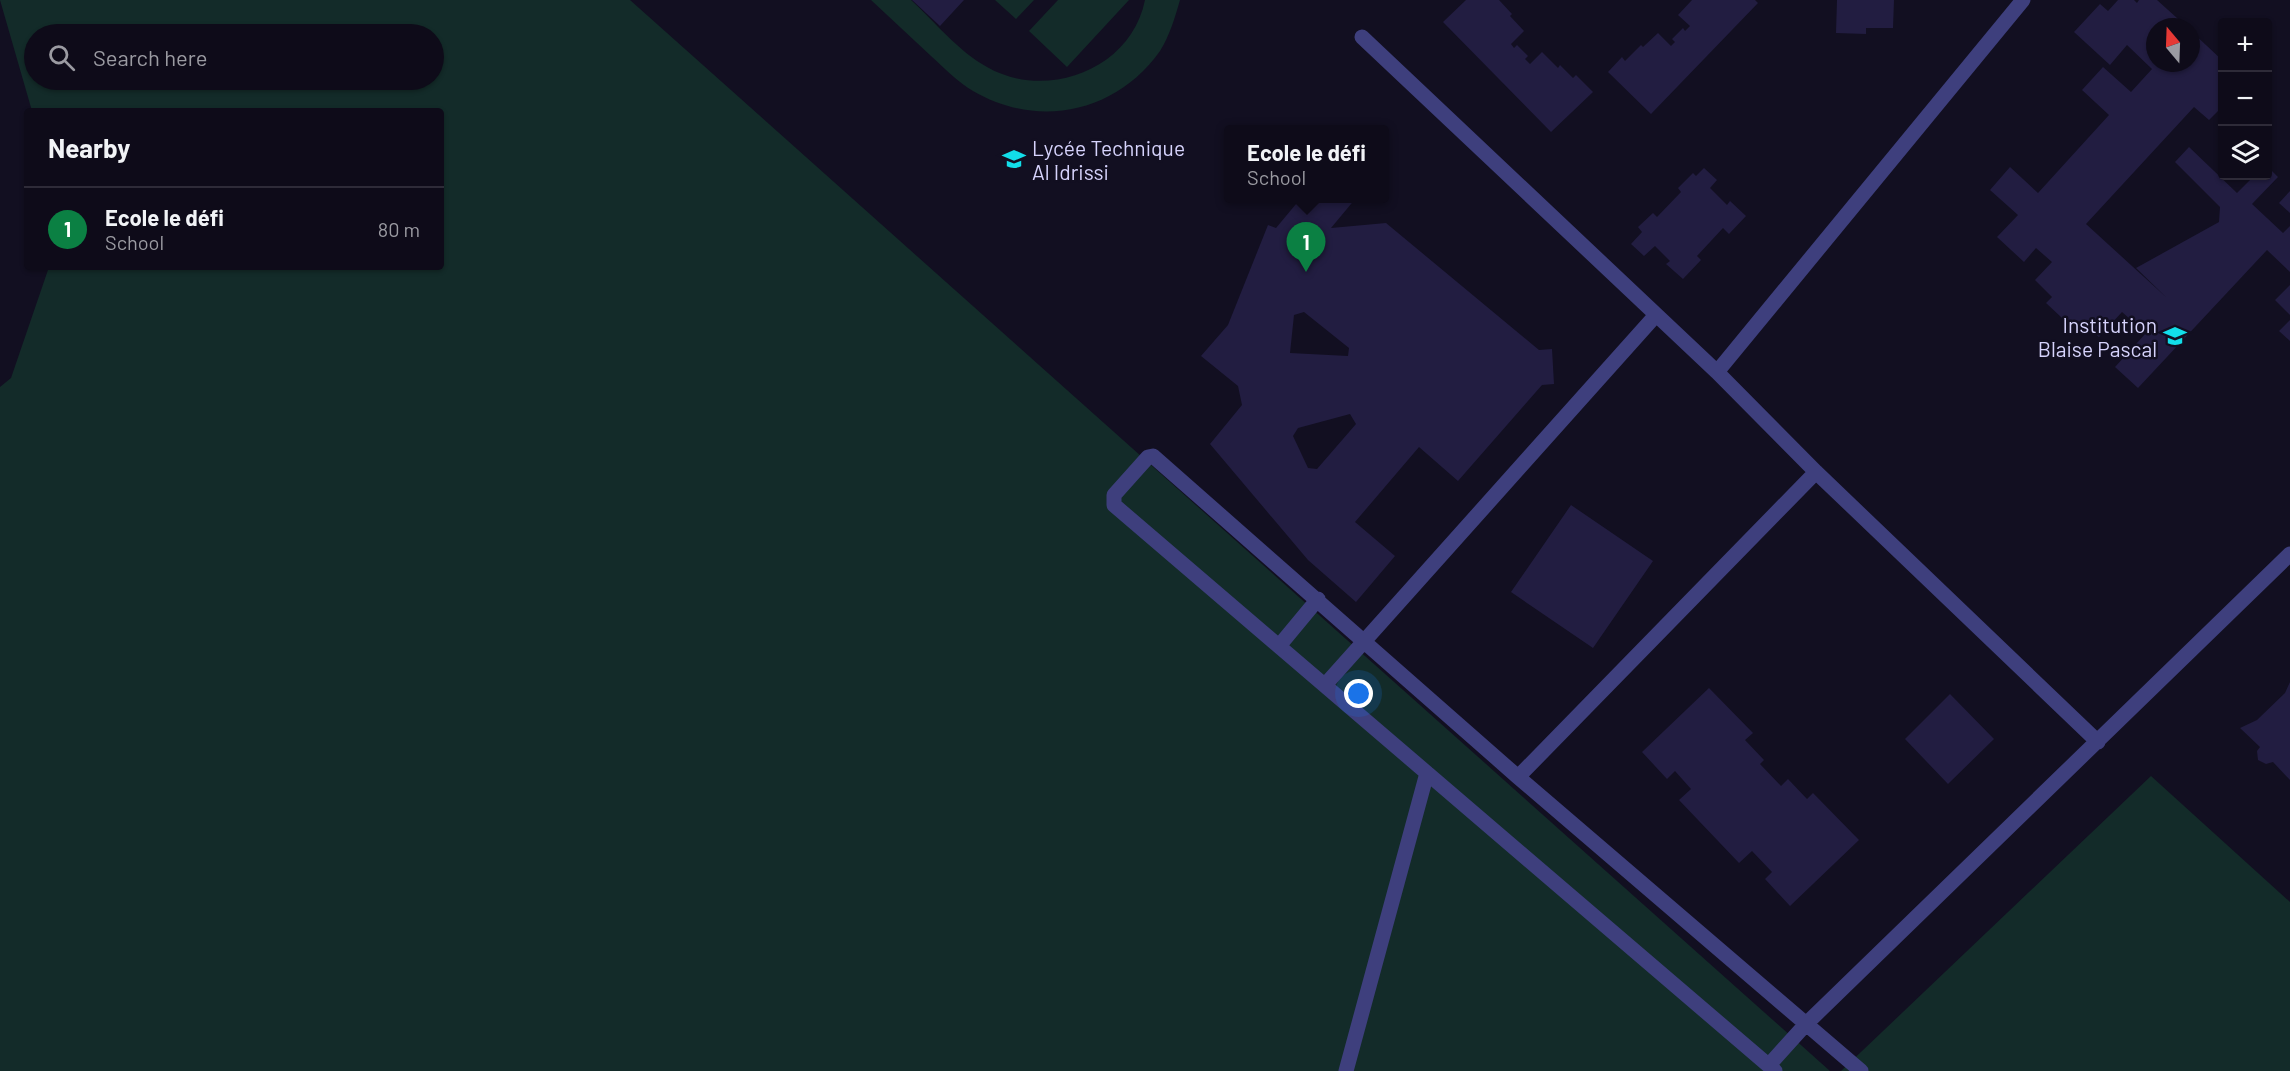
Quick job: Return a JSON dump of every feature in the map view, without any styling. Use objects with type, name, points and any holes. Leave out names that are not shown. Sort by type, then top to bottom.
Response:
[{"type":"street","points":[[1717,372],[2024,0]]},
{"type":"street","points":[[1362,36],[1717,372],[1816,472],[2098,742]]},
{"type":"street","points":[[1325,686],[1656,315]]},
{"type":"street","points":[[1861,1071],[1806,1024],[1518,777],[1153,456],[1148,457],[1114,495],[1114,505],[1772,1068],[1806,1024],[2290,554]]},
{"type":"street","points":[[1518,777],[1816,472]]},
{"type":"street","points":[[1279,646],[1318,599]]},
{"type":"street","points":[[1346,1071],[1427,773]]},
{"type":"green space","points":[[0,0],[630,0],[1830,1071],[0,1071],[0,387],[11,378],[48,270],[444,270],[444,108],[31,108],[26,90],[444,90],[444,24],[24,24],[24,83]]},
{"type":"green space","points":[[871,0],[911,0],[957,45],[976,60],[1010,77],[1035,81],[1059,79],[1083,72],[1104,61],[1123,45],[1137,24],[1145,0],[1180,0],[1164,45],[1142,72],[1121,89],[1099,101],[1074,108],[1049,111],[1023,110],[998,103],[973,91],[951,75]]},
{"type":"green space","points":[[995,0],[1034,0],[1016,19]]},
{"type":"green space","points":[[1058,0],[1129,0],[1067,67],[1029,31]]},
{"type":"green space","points":[[2151,776],[2290,902],[2290,1071],[1841,1071]]},
{"type":"building","points":[[912,0],[964,0],[940,26]]},
{"type":"building","points":[[1466,0],[1499,0],[1524,31],[1511,44],[1514,48],[1517,45],[1528,56],[1525,59],[1530,64],[1542,52],[1558,68],[1560,65],[1573,78],[1576,75],[1593,92],[1551,132],[1443,22]]},
{"type":"building","points":[[1692,0],[1755,0],[1758,3],[1651,114],[1608,72],[1622,57],[1625,61],[1641,45],[1643,47],[1658,33],[1671,46],[1675,42],[1672,39],[1683,28],[1685,31],[1690,26],[1678,15]]},
{"type":"building","points":[[1837,0],[1894,0],[1893,28],[1866,28],[1866,34],[1836,33]]},
{"type":"building","points":[[2118,0],[2134,0],[2137,3],[2139,0],[2157,0],[2177,18],[2146,18],[2146,63],[2127,45],[2110,65],[2074,32],[2100,4],[2108,11]]},
{"type":"building","points":[[2200,39],[2218,56],[2218,111],[2209,120],[2194,107],[2086,224],[2167,298],[2136,268],[2219,222],[2220,207],[2175,162],[2189,147],[2218,175],[2218,180],[2223,180],[2237,193],[2250,180],[2272,180],[2272,171],[2278,177],[2252,204],[2283,233],[2290,226],[2290,272],[2267,250],[2138,388],[2115,367],[2146,333],[2122,312],[2099,337],[2083,323],[2076,331],[2046,303],[2052,297],[2035,280],[2052,262],[2036,248],[2024,262],[1997,237],[2018,215],[1990,190],[2010,167],[2038,193],[2109,115],[2082,90],[2103,67],[2131,92],[2149,72],[2200,72]]},
{"type":"building","points":[[1704,168],[1717,180],[1710,188],[1727,205],[1730,201],[1746,216],[1729,234],[1723,228],[1697,256],[1701,260],[1683,279],[1666,264],[1670,261],[1655,246],[1644,256],[1631,244],[1642,232],[1638,227],[1653,213],[1657,217],[1681,192],[1678,188],[1693,173],[1696,176]]},
{"type":"building","points":[[2290,191],[2290,213],[2279,203]]},
{"type":"building","points":[[1297,203],[1352,203],[1331,228],[1386,223],[1539,350],[1552,349],[1554,384],[1542,385],[1458,481],[1419,447],[1355,522],[1395,556],[1356,602],[1308,560],[1210,444],[1242,405],[1238,386],[1201,356],[1228,325],[1268,225],[1276,228]],"holes":[[[1304,312],[1349,348],[1348,356],[1290,353],[1294,315]],[[1350,414],[1356,424],[1317,469],[1308,468],[1293,436],[1298,428]]]},
{"type":"building","points":[[2290,285],[2290,315],[2275,300]]},
{"type":"building","points":[[2290,320],[2290,341],[2279,331]]},
{"type":"building","points":[[1571,505],[1653,561],[1593,648],[1511,592]]},
{"type":"building","points":[[2290,682],[2290,780],[2273,762],[2266,764],[2258,760],[2257,751],[2260,747],[2240,728],[2257,720],[2285,693]]},
{"type":"building","points":[[1709,688],[1753,733],[1745,740],[1764,760],[1760,764],[1781,786],[1788,779],[1807,799],[1813,793],[1859,840],[1790,906],[1765,879],[1772,872],[1752,851],[1739,863],[1679,800],[1691,789],[1675,771],[1667,779],[1642,752]]},
{"type":"building","points":[[1950,694],[1994,739],[1948,784],[1905,739]]},
{"type":"place","name":"Lycée Technique Al Idrissi","points":[[1014,159]]},
{"type":"place","name":"Ecole le défi","points":[[1306,272]]},
{"type":"place","name":"Institution Blaise Pascal","points":[[2175,336]]}]
